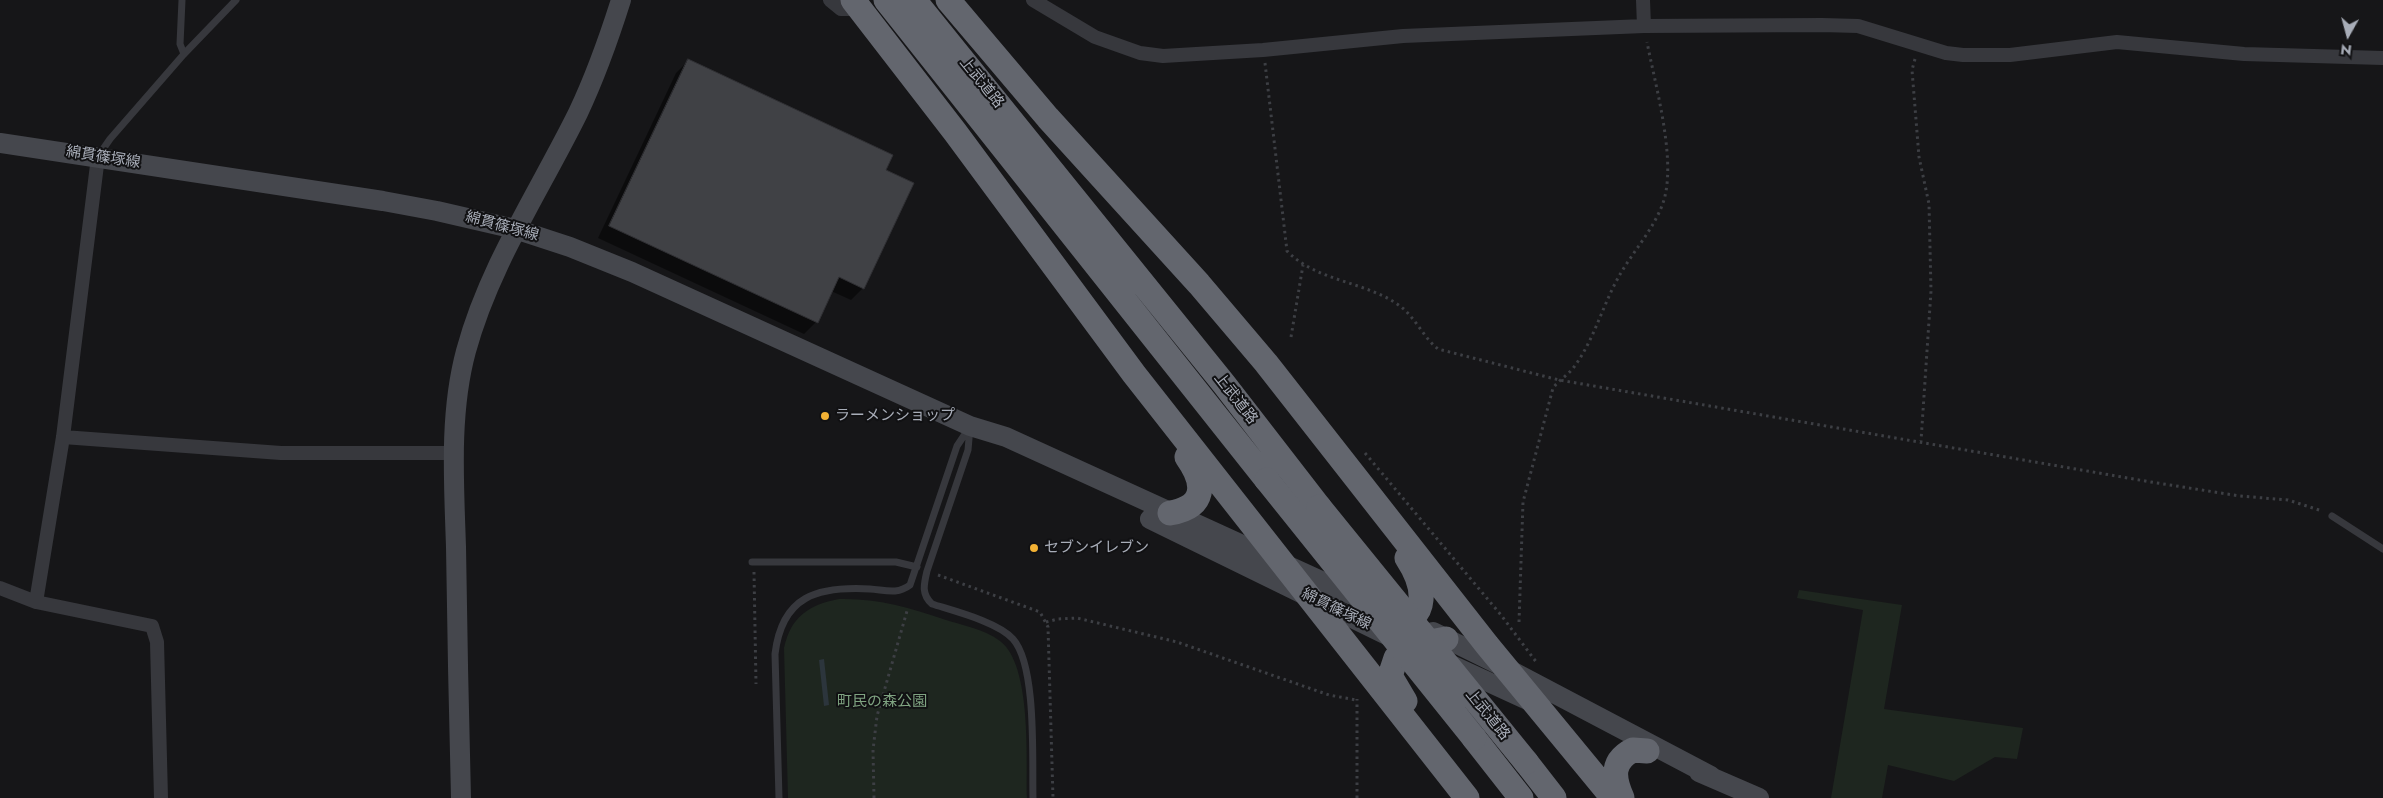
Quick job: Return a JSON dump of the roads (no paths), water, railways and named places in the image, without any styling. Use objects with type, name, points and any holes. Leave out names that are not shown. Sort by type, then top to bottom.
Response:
[{"type":"highway","name":"上武道路","points":[[886,0],[1521,798]]},
{"type":"highway","name":"上武道路","points":[[914,0],[1224,384],[1319,507],[1554,798]]},
{"type":"highway","points":[[948,0],[1048,118],[1199,284],[1349,467],[1506,668],[1613,798]]},
{"type":"highway","points":[[856,5],[955,132],[1134,374],[1467,798]]},
{"type":"highway","points":[[1134,374],[1152,408],[1194,466],[1200,482],[1200,491],[1195,502],[1182,511],[1170,513]]},
{"type":"highway","points":[[1349,467],[1372,507],[1416,571],[1420,580],[1420,604],[1408,621],[1370,627]]},
{"type":"highway","points":[[1436,758],[1421,726],[1392,679],[1393,662],[1402,650],[1408,646],[1446,639]]},
{"type":"highway","points":[[1622,798],[1614,776],[1618,762],[1633,750],[1647,751]]},
{"type":"main road","points":[[461,798],[454,453],[459,379],[466,350],[480,310],[515,229],[578,113],[598,67],[621,0]]},
{"type":"main road","name":"綿貫篠塚線","points":[[0,143],[392,203],[515,229],[570,247],[632,272],[970,426],[1006,437],[1408,621],[1506,668],[1710,776]]},
{"type":"main road","name":"綿貫篠塚線","points":[[970,426],[1000,449],[1237,560],[1408,646],[1759,798]]},
{"type":"street","points":[[830,0],[841,9],[856,5]]},
{"type":"street","points":[[1033,0],[1096,37],[1140,53],[1184,56],[1403,36],[1644,26],[1842,25],[1874,30],[1946,53],[1964,55],[2010,55],[2117,42],[2244,54],[2383,58]]},
{"type":"street","points":[[1643,0],[1644,26]]},
{"type":"street","points":[[36,602],[63,437],[98,157]]},
{"type":"street","points":[[63,437],[281,453],[454,453]]},
{"type":"street","points":[[0,588],[36,602],[152,626],[157,642],[161,798]]},
{"type":"lane","points":[[182,0],[180,44],[184,54]]},
{"type":"lane","points":[[98,157],[110,139],[184,54],[236,0]]},
{"type":"lane","points":[[779,798],[775,654],[777,634],[783,622],[795,605],[812,595],[830,590],[850,588],[894,592],[903,590],[910,585],[957,446],[970,426]]},
{"type":"lane","points":[[970,426],[968,450],[927,571],[924,585],[925,597],[932,604],[994,627],[1012,638],[1020,650],[1027,675],[1029,696],[1033,798]]},
{"type":"lane","points":[[2332,516],[2383,549]]},
{"type":"lane","points":[[752,562],[868,561],[896,562],[917,567]]},
{"type":"place","name":"ラーメンショップ","points":[[825,416]]},
{"type":"place","name":"セブンイレブン","points":[[1034,548]]},
{"type":"park label","name":"町民の森公園","points":[[882,702]]}]
